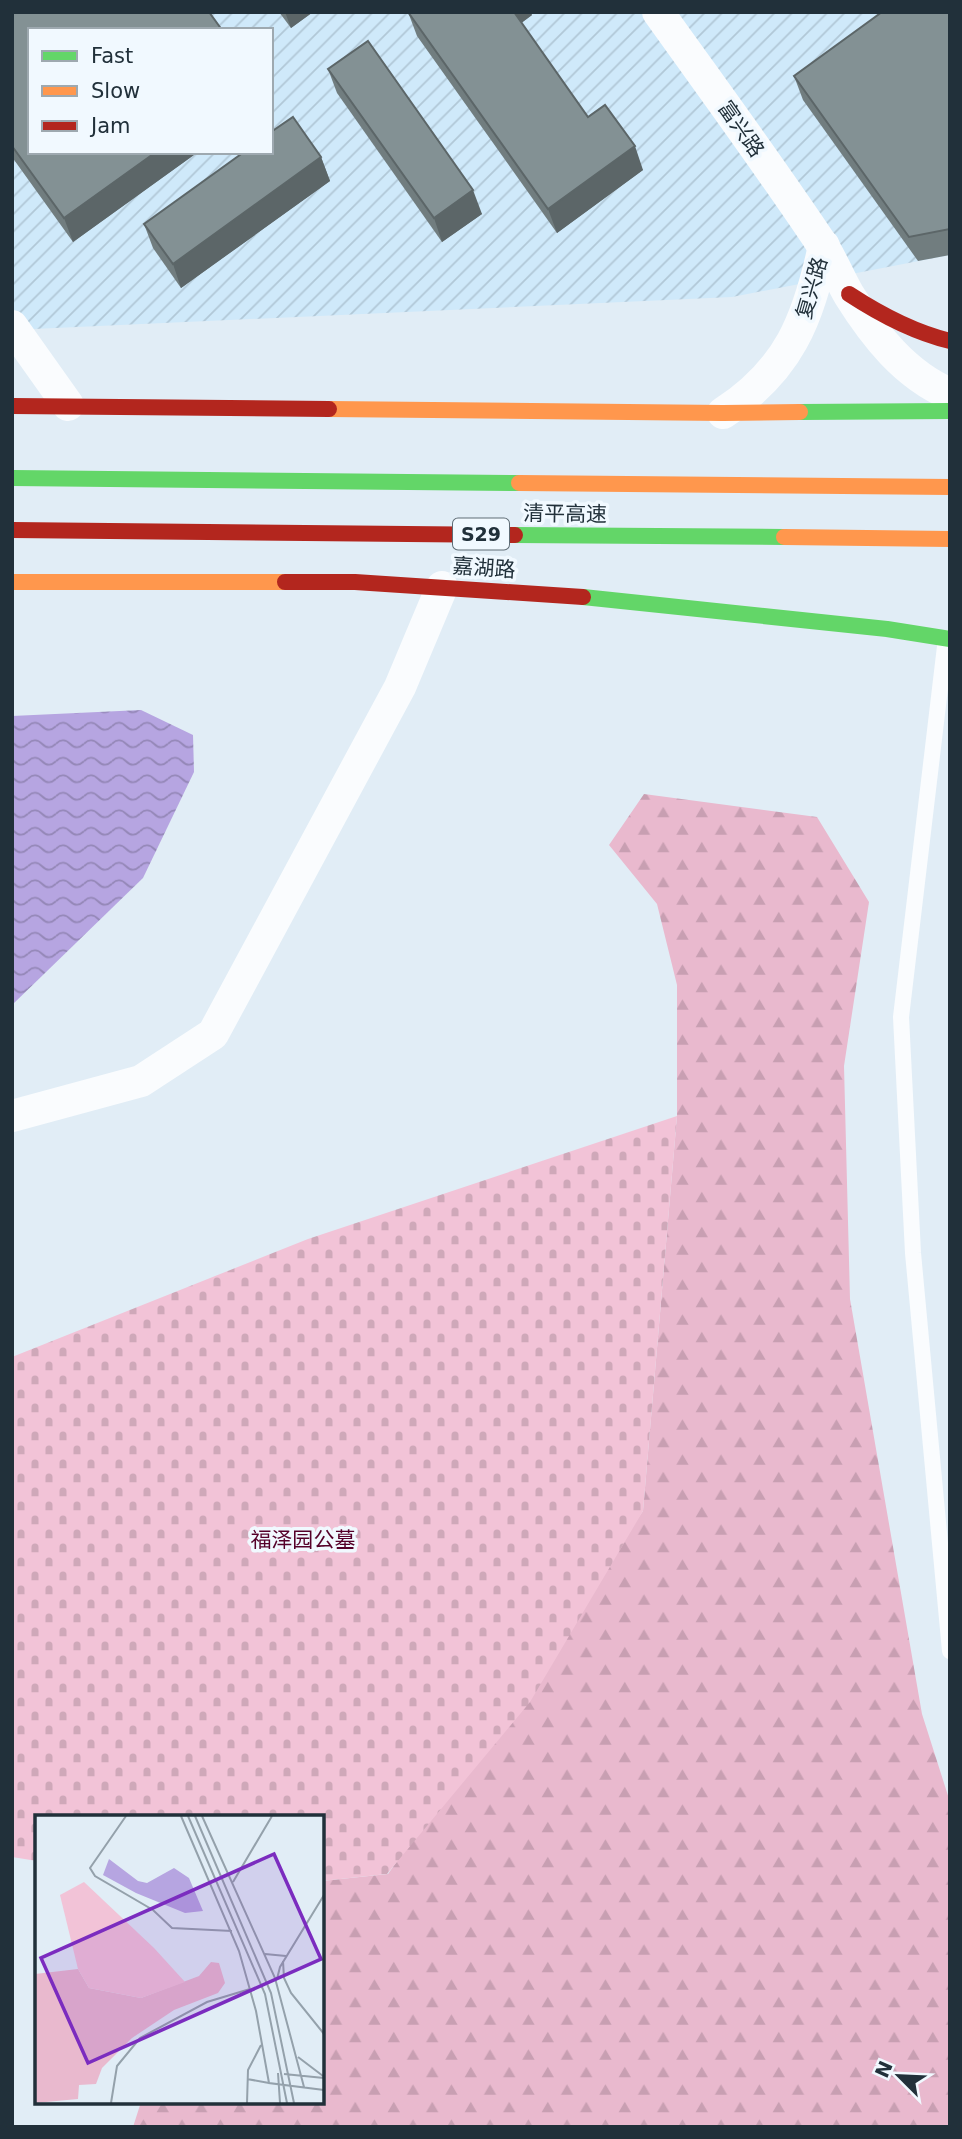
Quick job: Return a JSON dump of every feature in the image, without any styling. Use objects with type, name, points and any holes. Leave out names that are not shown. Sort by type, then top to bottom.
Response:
[{"type":"main road","points":[[849,294],[877,313],[906,327],[950,341]]},
{"type":"main road","points":[[12,406],[723,412],[950,411]]},
{"type":"main road","name":"清平高速","points":[[12,478],[950,487]]},
{"type":"main road","name":"清平高速","points":[[12,530],[950,539]]},
{"type":"main road","name":"嘉湖路","points":[[12,582],[355,582],[442,587],[618,600],[948,638]]},
{"type":"street","name":"富兴路","points":[[658,12],[824,246]]},
{"type":"street","name":"复兴路","points":[[824,246],[849,294],[883,343],[906,367],[936,388],[950,394]]},
{"type":"street","name":"复兴路","points":[[723,412],[749,396],[766,380],[784,354],[801,325],[811,300],[824,246]]},
{"type":"street","points":[[12,326],[68,405]]},
{"type":"street","points":[[12,1116],[141,1081],[213,1034],[400,687],[442,587]]},
{"type":"lane","points":[[948,638],[901,1017],[913,1253],[950,1651]]},
{"type":"shaded area","points":[[12,12],[950,12],[950,255],[732,297],[12,330]]},
{"type":"green space","points":[[644,794],[817,817],[869,902],[844,1066],[850,1299],[922,1714],[950,1802],[950,2127],[133,2127],[140,2104],[324,2104],[324,1881],[388,1874],[643,1511],[677,1116],[677,985],[657,904],[609,845]]},
{"type":"green space","name":"福泽园公墓","points":[[677,1116],[643,1511],[530,1702],[387,1874],[324,1881],[324,1815],[35,1815],[35,1861],[12,1857],[12,1357],[308,1239]]},
{"type":"water","points":[[141,710],[193,735],[194,772],[143,878],[12,1005],[12,716]]},
{"type":"building","points":[[12,12],[209,12],[221,28],[28,28],[28,154],[153,154],[64,218],[12,146]]},
{"type":"building","points":[[408,12],[514,12],[588,117],[605,105],[635,146],[548,209]]},
{"type":"building","points":[[882,12],[950,12],[950,229],[909,237],[794,76]]},
{"type":"building","points":[[368,41],[473,190],[434,218],[328,69]]},
{"type":"building","points":[[293,117],[321,157],[173,264],[144,224],[241,154],[273,154],[273,131]]},
{"type":"traffic: fast","points":[[800,412],[950,411]]},
{"type":"traffic: fast","points":[[12,478],[519,483]]},
{"type":"traffic: fast","points":[[515,535],[784,537]]},
{"type":"traffic: fast","points":[[583,597],[887,629],[950,639]]},
{"type":"traffic: slow","points":[[329,409],[800,412]]},
{"type":"traffic: slow","points":[[519,483],[950,487]]},
{"type":"traffic: slow","points":[[784,537],[950,539]]},
{"type":"traffic: slow","points":[[12,582],[285,582]]},
{"type":"traffic: jam","points":[[849,294],[898,322],[950,341]]},
{"type":"traffic: jam","points":[[12,406],[329,409]]},
{"type":"traffic: jam","points":[[12,530],[515,535]]},
{"type":"traffic: jam","points":[[285,582],[355,582],[583,597]]}]
